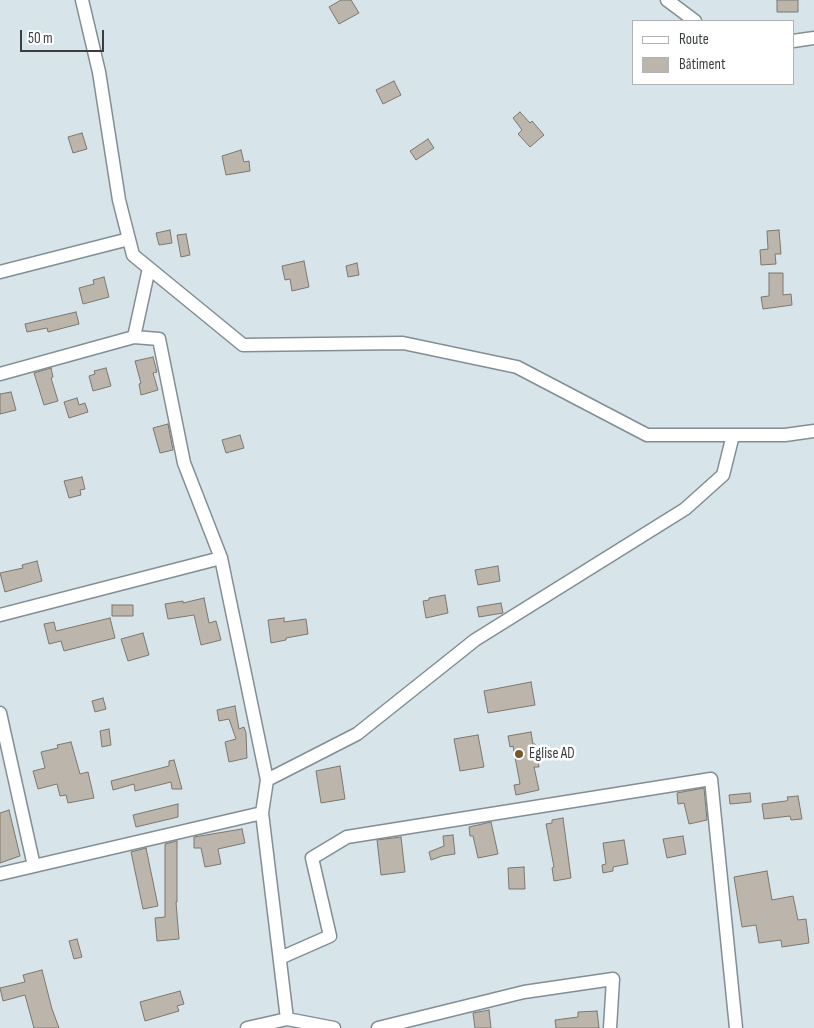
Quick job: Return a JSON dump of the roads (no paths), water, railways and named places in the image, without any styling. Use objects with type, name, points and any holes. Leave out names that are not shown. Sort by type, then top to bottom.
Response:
[{"type":"street","points":[[82,0],[99,72],[119,200],[132,255],[243,345],[403,343],[517,367],[646,435],[784,435],[814,431]]},
{"type":"street","points":[[667,0],[694,20]]},
{"type":"street","points":[[794,41],[814,38]]},
{"type":"street","points":[[0,272],[128,239]]},
{"type":"street","points":[[134,337],[149,268]]},
{"type":"street","points":[[0,374],[134,337],[159,339],[184,462],[221,558],[267,780],[262,813],[287,1019]]},
{"type":"street","points":[[267,780],[357,734],[475,640],[685,509],[723,475],[733,435]]},
{"type":"street","points":[[0,615],[221,558]]},
{"type":"street","points":[[0,713],[34,866]]},
{"type":"street","points":[[280,958],[330,936],[312,858],[348,837],[711,779],[736,1028]]},
{"type":"street","points":[[0,874],[262,813]]},
{"type":"street","points":[[378,1028],[524,992],[613,978],[610,1028]]},
{"type":"street","points":[[247,1028],[287,1019],[334,1028]]},
{"type":"place","name":"Eglise AD","points":[[519,754]]}]
